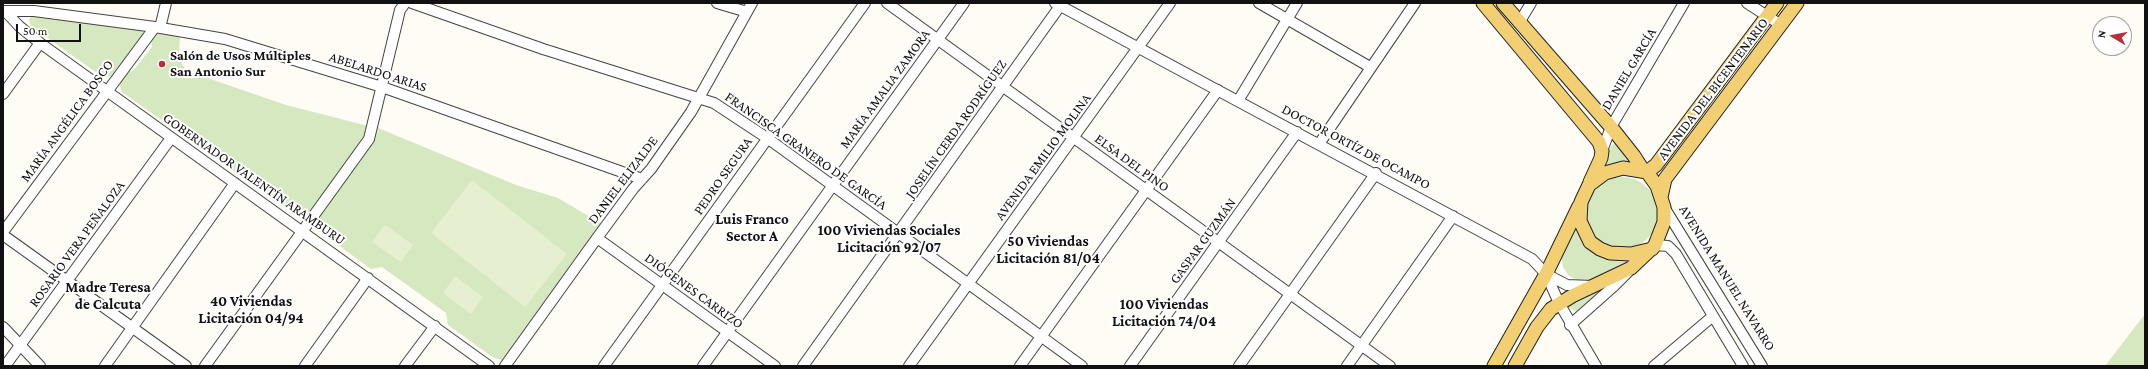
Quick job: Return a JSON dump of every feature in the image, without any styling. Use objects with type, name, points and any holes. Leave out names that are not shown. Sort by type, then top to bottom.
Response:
[{"type":"main road","points":[[1483,3],[1599,142],[1602,152],[1602,158],[1546,274],[1494,366]]},
{"type":"main road","points":[[1503,3],[1611,127],[1657,186],[1663,202],[1664,222],[1653,247],[1631,268],[1558,303],[1542,318],[1515,366]]},
{"type":"main road","name":"AVENIDA DEL BICENTENARIO","points":[[1645,171],[1656,165],[1777,3]]},
{"type":"main road","name":"AVENIDA DEL BICENTENARIO","points":[[1663,202],[1665,179],[1797,3]]},
{"type":"main road","points":[[1589,185],[1601,175],[1614,170],[1623,168],[1645,171]]},
{"type":"main road","points":[[1581,202],[1580,221],[1584,232],[1590,242],[1600,250],[1620,255],[1640,253],[1653,247]]},
{"type":"street","name":"MARÍA ANGÉLICA BOSCO","points":[[3,233],[107,91],[158,28],[166,3]]},
{"type":"street","points":[[205,366],[369,139],[400,10],[405,3]]},
{"type":"street","name":"FRANCISCA GRANERO DE GARCÍA","points":[[412,3],[543,49],[699,97],[714,103],[767,138],[1082,366]]},
{"type":"street","points":[[717,3],[747,12]]},
{"type":"street","name":"DANIEL ELIZALDE","points":[[505,366],[597,238],[691,112],[752,3]]},
{"type":"street","name":"PEDRO SEGURA","points":[[604,366],[865,3]]},
{"type":"street","name":"ELSA DEL PINO","points":[[887,3],[1390,366]]},
{"type":"street","name":"MARÍA AMALIA ZAMORA","points":[[703,366],[964,3]]},
{"type":"street","name":"AVENIDA EMILIO MOLINA","points":[[909,366],[1170,3]]},
{"type":"street","points":[[1259,3],[1370,67]]},
{"type":"street","points":[[1238,101],[1297,3]]},
{"type":"street","points":[[1319,144],[1415,3]]},
{"type":"street","points":[[1520,23],[1531,3]]},
{"type":"street","name":"DANIEL GARCÍA","points":[[1602,152],[1611,127],[1684,3]]},
{"type":"street","points":[[1747,3],[1781,25]]},
{"type":"street","name":"DOCTOR ORTÍZ DE OCAMPO","points":[[1058,4],[1532,259],[1546,274],[1558,303],[1596,366]]},
{"type":"street","name":"JOSELÍN CERDA RODRÍGUEZ","points":[[803,366],[1003,87],[1058,4]]},
{"type":"street","name":"ABELARDO ARIAS","points":[[6,9],[34,11],[158,28],[224,39],[382,87],[642,179]]},
{"type":"street","name":"GOBERNADOR VALENTÍN ARAMBURU","points":[[6,9],[19,26],[40,42],[489,366]]},
{"type":"street","points":[[3,94],[40,42]]},
{"type":"street","points":[[1020,366],[1218,90]]},
{"type":"street","name":"GASPAR GUZMÁN","points":[[1130,366],[1220,243],[1297,132]]},
{"type":"street","name":"ROSARIO VERA PEÑALOZA","points":[[5,366],[171,138]]},
{"type":"street","points":[[1239,366],[1376,174]]},
{"type":"street","points":[[105,366],[235,183]]},
{"type":"street","name":"AVENIDA MANUEL NAVARRO","points":[[1663,202],[1762,366]]},
{"type":"street","points":[[1347,366],[1454,216]]},
{"type":"street","points":[[3,233],[67,281],[186,366]]},
{"type":"street","name":"DIÓGENES CARRIZO","points":[[597,238],[775,366]]},
{"type":"street","points":[[1653,247],[1668,246],[1676,254],[1743,366]]},
{"type":"street","points":[[1570,325],[1614,286],[1631,268]]},
{"type":"street","points":[[1546,274],[1567,285],[1594,286]]},
{"type":"street","points":[[304,366],[368,278]]},
{"type":"street","points":[[1654,366],[1713,316]]},
{"type":"street","points":[[405,366],[434,326]]},
{"type":"street","points":[[3,327],[40,366]]},
{"type":"green space","points":[[32,16],[140,30],[143,32],[143,35],[111,76],[104,78],[31,26],[29,20]]},
{"type":"green space","points":[[162,32],[180,36],[179,53],[181,62],[185,69],[193,73],[286,105],[368,126],[365,137],[306,218],[300,218],[122,92],[119,83],[125,72],[133,71],[152,47],[151,39],[158,33]]},
{"type":"green space","points":[[378,128],[516,185],[558,198],[602,224],[503,360],[494,358],[448,325],[446,313],[382,267],[371,269],[315,228],[315,222],[375,140]]},
{"type":"green space","points":[[1616,143],[1631,162],[1629,164],[1604,169],[1602,166],[1612,145]]},
{"type":"green space","points":[[1615,177],[1629,177],[1636,179],[1648,187],[1656,199],[1658,213],[1656,227],[1648,239],[1636,247],[1629,249],[1615,249],[1608,247],[1596,239],[1588,227],[1586,220],[1586,206],[1588,199],[1596,187],[1608,179]]},
{"type":"green space","points":[[472,180],[567,254],[525,307],[431,233]]},
{"type":"green space","points":[[1576,222],[1606,258],[1630,260],[1607,275],[1590,281],[1579,281],[1569,276],[1563,267],[1562,258]]},
{"type":"green space","points":[[385,225],[413,245],[401,262],[372,242]]},
{"type":"green space","points":[[455,276],[483,297],[471,314],[443,293]]},
{"type":"green space","points":[[1608,285],[1577,312],[1565,306]]},
{"type":"green space","points":[[2145,314],[2145,366],[2105,366]]},
{"type":"place","name":"Salón de Usos Múltiples San Antonio Sur","points":[[162,64]]},
{"type":"district","name":"Luis Franco Sector A","points":[[752,228]]},
{"type":"district","name":"100 Viviendas Sociales Licitación 92/07","points":[[889,238]]},
{"type":"district","name":"50 Viviendas Licitación 81/04","points":[[1048,250]]},
{"type":"district","name":"Madre Teresa de Calcuta","points":[[108,296]]},
{"type":"district","name":"40 Viviendas Licitación 04/94","points":[[251,310]]},
{"type":"district","name":"100 Viviendas Licitación 74/04","points":[[1164,312]]}]
